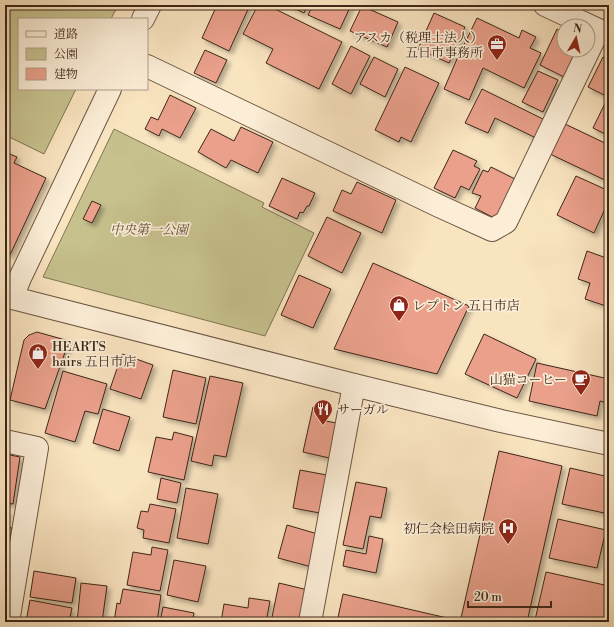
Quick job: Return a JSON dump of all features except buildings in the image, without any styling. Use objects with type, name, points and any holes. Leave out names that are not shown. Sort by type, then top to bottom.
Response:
[{"type":"street","points":[[144,18],[150,5]]},
{"type":"street","points":[[148,66],[492,230],[506,222],[604,33],[546,5]]},
{"type":"street","points":[[110,90],[20,278],[9,297],[354,385],[501,421],[609,444]]},
{"type":"street","points":[[310,622],[354,385]]},
{"type":"street","points":[[5,441],[37,448],[8,622]]},
{"type":"green space","points":[[5,5],[118,5],[112,18],[18,18],[18,90],[76,90],[44,154],[5,135]]},
{"type":"green space","name":"中央第一公園","points":[[114,129],[264,203],[262,207],[314,233],[265,336],[43,277]]},
{"type":"place","name":"アスカ（税理士法人） 五日市事務所","points":[[497,61]]},
{"type":"place","name":"レプトン 五日市店","points":[[399,322]]},
{"type":"place","name":"HEARTS hairs 五日市店","points":[[38,370]]},
{"type":"place","name":"山猫コーヒー","points":[[581,396]]},
{"type":"place","name":"サーガル","points":[[323,426]]},
{"type":"place","name":"初仁会桧田病院","points":[[508,545]]}]
